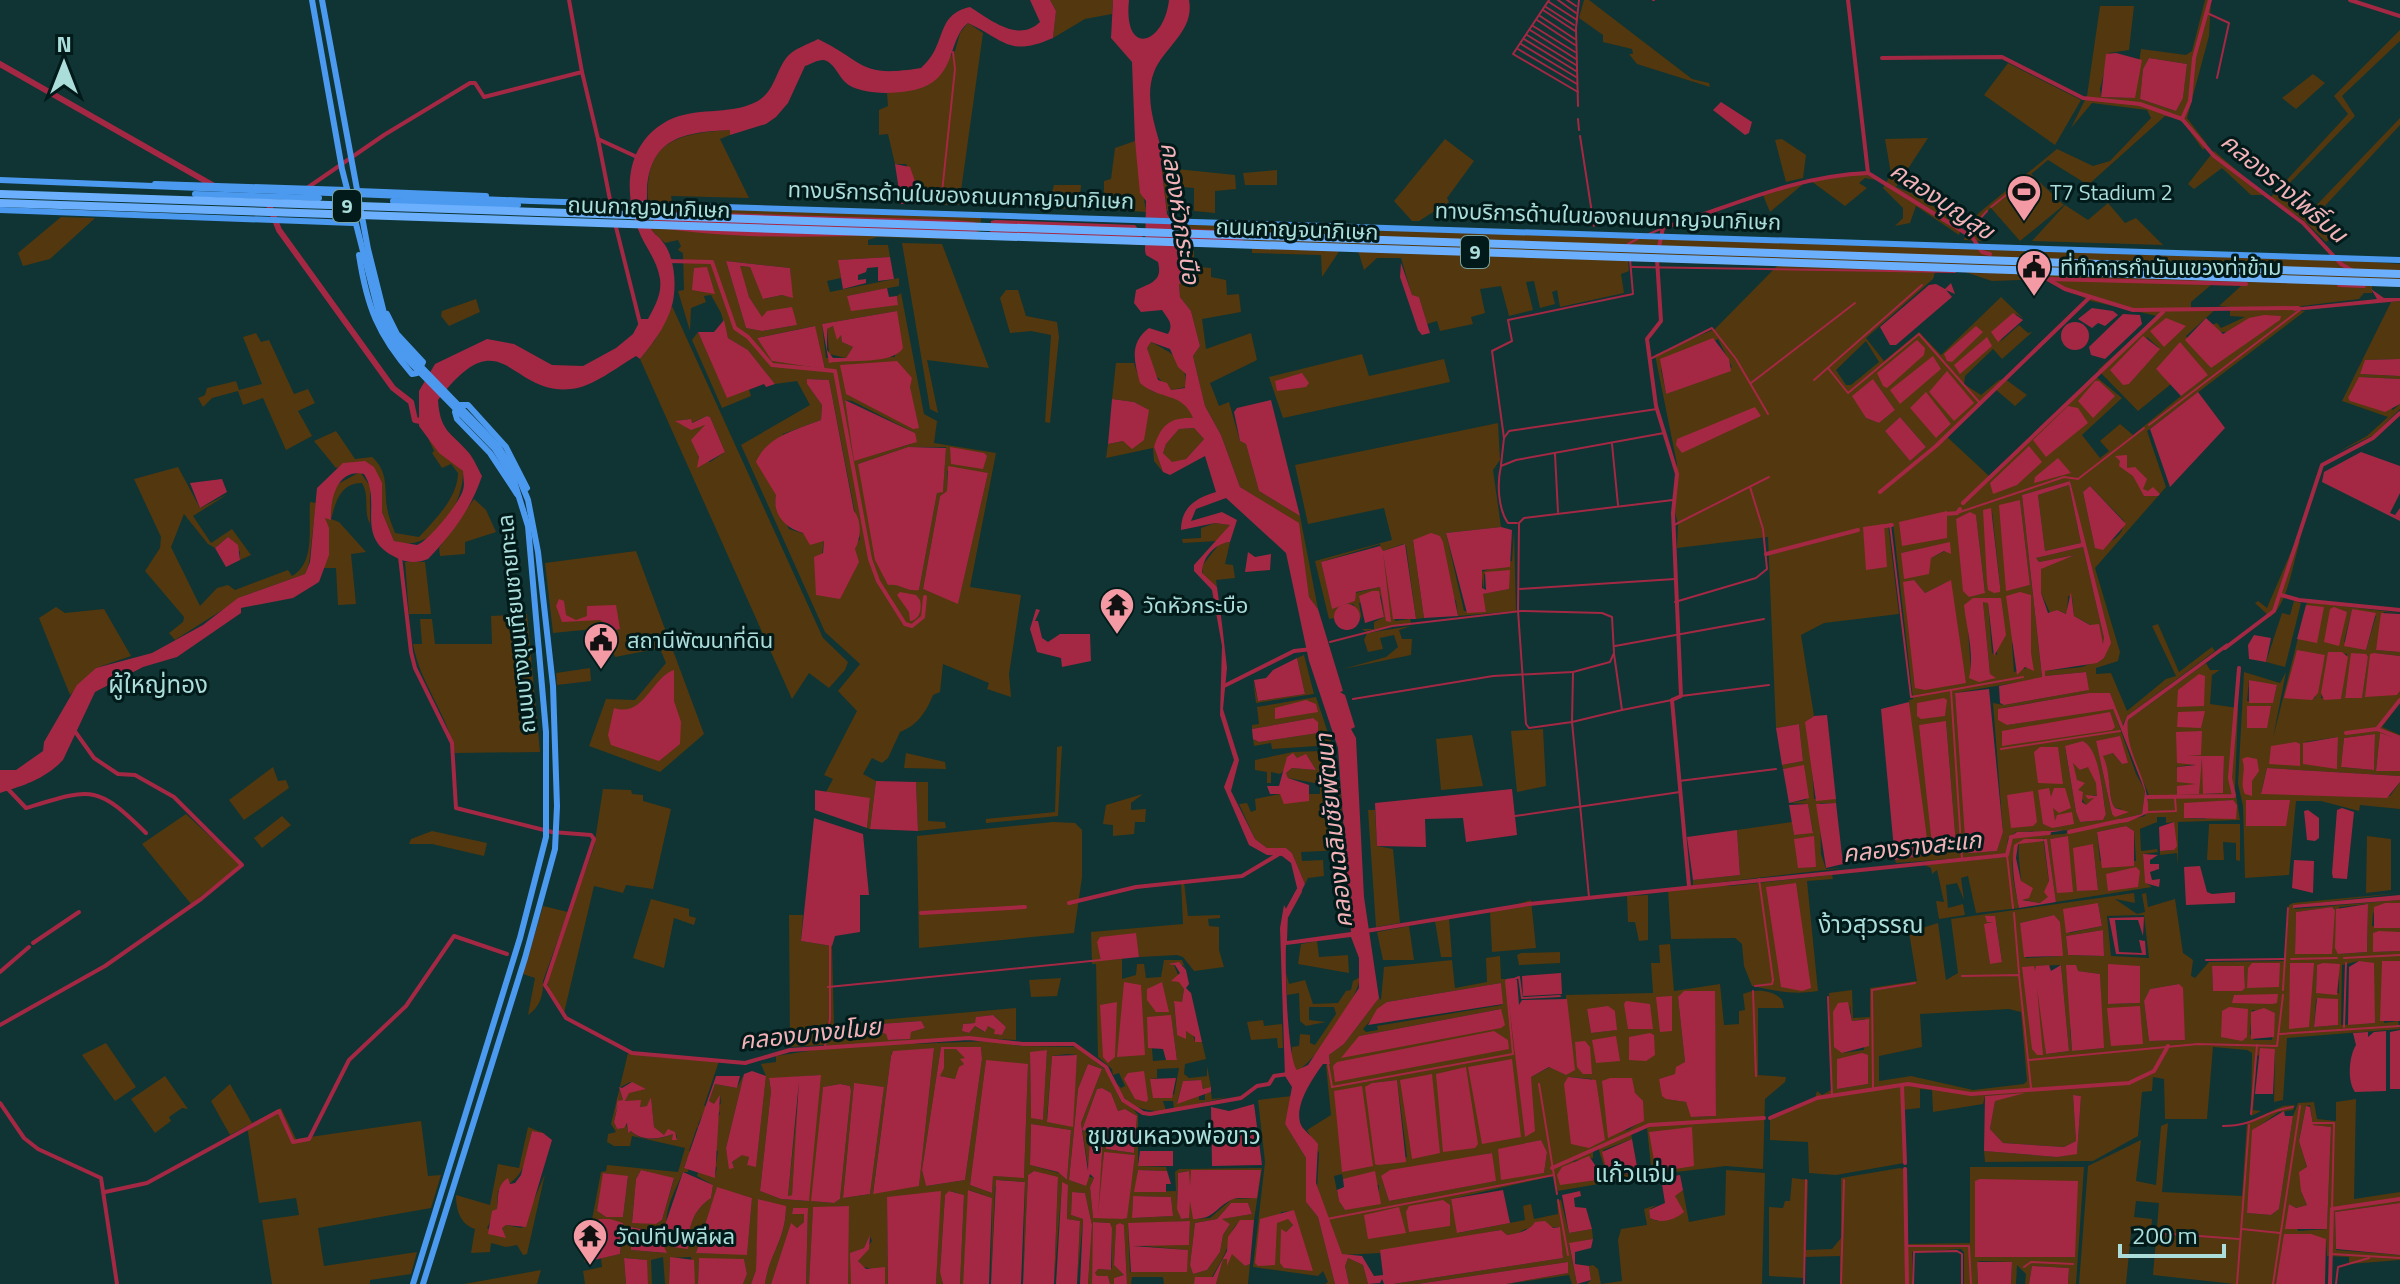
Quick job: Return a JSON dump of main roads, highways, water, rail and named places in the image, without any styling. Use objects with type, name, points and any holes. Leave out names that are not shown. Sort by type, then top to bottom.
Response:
[{"type":"highway","name":"ถนนกาญจนาภิเษก","points":[[0,194],[2400,274]]},
{"type":"highway","name":"ถนนกาญจนาภิเษก","points":[[0,203],[2400,283]]},
{"type":"main road","name":"ถนนบางขุนเทียนชายทะเล","points":[[312,0],[339,158],[353,223],[364,248]]},
{"type":"main road","name":"ถนนบางขุนเทียนชายทะเล","points":[[322,0],[360,199],[364,248],[379,309],[391,342],[488,441],[513,472],[525,500],[539,560],[553,686],[556,842],[529,944],[423,1284]]},
{"type":"main road","points":[[320,40],[330,38]]},
{"type":"main road","points":[[0,180],[347,190]]},
{"type":"main road","points":[[104,184],[225,195],[349,199]]},
{"type":"main road","name":"ทางบริการด้านในของถนนกาญจนาภิเษก","points":[[217,187],[461,199],[2400,260]]},
{"type":"main road","points":[[358,191],[577,202]]},
{"type":"main road","points":[[360,199],[505,205],[577,202]]},
{"type":"main road","points":[[0,210],[353,223]]},
{"type":"main road","points":[[364,248],[397,334],[423,362],[417,373],[412,374],[385,343],[375,323],[364,284],[364,248]]},
{"type":"main road","points":[[458,405],[468,405],[506,447],[522,473],[525,500],[490,453],[457,419],[455,412],[458,405]]},
{"type":"main road","name":"ถนนบางขุนเทียนชายทะเล","points":[[413,1284],[515,953],[546,837],[544,703],[525,500]]},
{"type":"main road","points":[[515,953],[529,944]]},
{"type":"main road","points":[[504,986],[511,984],[515,988]]},
{"type":"water","points":[[1030,0],[1050,0],[1056,11],[1053,38],[1038,44],[1017,46],[1000,41],[968,23],[937,79],[910,91],[873,92],[852,87],[830,63],[818,61],[805,66],[788,103],[766,124],[730,135],[730,130],[685,136],[663,148],[650,172],[647,214],[651,229],[666,246],[671,259],[674,294],[666,320],[640,359],[636,356],[596,381],[571,389],[550,388],[533,382],[506,365],[492,361],[477,363],[460,375],[438,400],[444,425],[471,455],[482,476],[460,520],[428,559],[405,561],[384,550],[372,530],[371,497],[364,474],[347,476],[341,480],[334,495],[331,520],[325,518],[329,528],[329,555],[319,582],[293,598],[241,608],[241,613],[177,657],[143,667],[95,692],[63,760],[42,777],[0,793],[0,770],[16,770],[43,751],[44,742],[77,685],[96,668],[152,653],[203,625],[238,598],[305,574],[310,562],[317,488],[343,463],[365,461],[374,467],[382,483],[382,512],[394,541],[417,545],[429,536],[461,496],[464,485],[463,471],[439,453],[419,426],[419,391],[435,364],[487,339],[514,344],[552,365],[583,366],[616,348],[633,334],[641,319],[648,319],[659,295],[660,279],[633,214],[630,183],[636,155],[653,131],[678,116],[734,109],[756,102],[767,93],[790,54],[818,39],[874,70],[921,68],[935,50],[946,24],[959,11],[970,7],[1005,27],[1023,30],[1040,22]]},
{"type":"water","points":[[1113,0],[1129,0],[1132,31],[1145,39],[1160,27],[1169,0],[1189,0],[1190,11],[1183,30],[1159,63],[1151,83],[1153,116],[1164,160],[1161,163],[1167,214],[1174,225],[1172,228],[1239,231],[1244,243],[1176,246],[1192,274],[1190,280],[1179,284],[1180,297],[1191,311],[1200,346],[1193,356],[1205,406],[1221,435],[1240,487],[1299,523],[1309,597],[1318,609],[1343,691],[1340,692],[1345,695],[1355,727],[1351,729],[1356,738],[1364,897],[1379,998],[1344,1044],[1329,1055],[1330,1064],[1323,1064],[1314,1077],[1302,1101],[1299,1117],[1302,1127],[1318,1144],[1316,1183],[1342,1254],[1362,1256],[1374,1276],[1383,1275],[1380,1250],[1501,1230],[1511,1235],[1527,1230],[1535,1222],[1545,1221],[1553,1228],[1560,1227],[1563,1258],[1393,1284],[1384,1284],[1382,1279],[1380,1283],[1368,1284],[1363,1265],[1348,1258],[1345,1266],[1349,1284],[1335,1284],[1318,1217],[1306,1202],[1306,1158],[1285,1124],[1292,1087],[1285,1076],[1280,928],[1284,905],[1288,913],[1287,941],[1351,932],[1338,748],[1309,661],[1286,553],[1226,498],[1196,509],[1191,521],[1222,512],[1237,520],[1230,542],[1210,552],[1202,573],[1217,587],[1222,624],[1227,668],[1223,709],[1239,760],[1231,791],[1255,839],[1267,848],[1286,848],[1292,853],[1305,884],[1299,896],[1291,863],[1282,856],[1267,855],[1249,845],[1224,787],[1234,760],[1220,715],[1222,646],[1212,590],[1194,571],[1194,565],[1230,525],[1215,523],[1181,530],[1184,516],[1191,505],[1216,492],[1205,456],[1170,475],[1163,472],[1154,447],[1160,433],[1172,421],[1193,418],[1177,400],[1140,383],[1136,367],[1138,340],[1149,328],[1168,334],[1170,324],[1162,310],[1141,312],[1134,303],[1136,290],[1154,280],[1159,268],[1158,262],[1146,255],[1145,251],[1146,201],[1140,193],[1132,62],[1111,38]],"holes":[[[1151,342],[1170,349],[1178,367],[1186,374],[1185,388],[1171,390],[1167,383],[1158,380],[1147,348]],[[1194,428],[1204,439],[1186,459],[1172,462],[1163,453],[1166,444],[1179,429]],[[1351,937],[1359,958],[1359,988],[1308,1065],[1297,1070],[1289,1031],[1286,945]]]},
{"type":"water","points":[[2116,53],[2142,60],[2135,98],[2101,97],[2106,54]]},
{"type":"water","points":[[2149,58],[2187,64],[2183,98],[2176,111],[2140,99],[2143,69]]},
{"type":"water","points":[[1721,102],[1752,122],[1749,133],[1745,135],[1713,110]]},
{"type":"water","points":[[895,164],[910,167],[923,204],[901,204]]},
{"type":"water","points":[[654,211],[953,220],[975,222],[977,232],[815,237],[734,235],[653,227]]},
{"type":"water","points":[[991,221],[1135,225],[1143,235],[1140,245],[990,233]]},
{"type":"water","points":[[890,257],[894,279],[878,281],[878,267],[867,268],[866,272],[858,275],[858,280],[866,279],[866,283],[843,289],[838,260]]},
{"type":"water","points":[[726,261],[790,268],[793,298],[782,295],[763,299],[750,267],[740,266],[749,297],[762,317],[767,311],[792,307],[797,325],[762,331],[746,328]]},
{"type":"water","points":[[1401,263],[1412,295],[1419,297],[1430,333],[1422,335],[1418,330],[1400,277]]},
{"type":"water","points":[[707,267],[715,294],[692,290],[694,268]]},
{"type":"water","points":[[1951,283],[1955,294],[1946,290],[1952,297],[1896,345],[1890,345],[1880,327],[1929,285],[1936,284],[1945,289]]},
{"type":"water","points":[[887,288],[889,297],[897,296],[898,305],[851,311],[847,296]]},
{"type":"water","points":[[2371,289],[2384,298],[2400,298],[2400,301],[2294,311],[2292,308],[2377,299]]},
{"type":"water","points":[[2092,308],[2113,311],[2118,315],[2105,326],[2098,323],[2092,328],[2078,319]]},
{"type":"water","points":[[897,311],[903,348],[890,357],[829,363],[822,324]],"holes":[[[833,326],[837,340],[841,335],[842,342],[853,347],[846,358],[833,358],[827,350],[827,329]]]},
{"type":"water","points":[[2013,313],[2023,320],[1998,342],[1991,332]]},
{"type":"water","points":[[2123,314],[2140,315],[2142,324],[2105,359],[2091,355],[2089,347]]},
{"type":"water","points":[[2281,316],[2280,320],[2211,368],[2185,340],[2206,318],[2223,334],[2249,318]]},
{"type":"water","points":[[2166,318],[2186,326],[2164,347],[2150,331]]},
{"type":"water","points":[[724,320],[728,338],[748,350],[775,384],[766,387],[764,384],[727,398],[698,332],[714,332]]},
{"type":"water","points":[[2075,322],[2085,326],[2089,336],[2085,346],[2075,350],[2065,346],[2061,336],[2065,326]]},
{"type":"water","points":[[815,326],[825,369],[772,361],[757,338]]},
{"type":"water","points":[[1976,326],[1983,332],[1952,362],[1947,361],[1944,354]]},
{"type":"water","points":[[2143,336],[2160,349],[2129,384],[2123,385],[2110,370]]},
{"type":"water","points":[[1987,337],[1992,346],[1960,374],[1954,365]]},
{"type":"water","points":[[1713,338],[1729,359],[1731,371],[1666,394],[1660,359]]},
{"type":"water","points":[[1917,340],[1925,348],[1924,355],[1887,388],[1883,386],[1877,373]]},
{"type":"water","points":[[2180,342],[2208,375],[2181,396],[2156,369]]},
{"type":"water","points":[[1933,356],[1941,369],[1900,404],[1890,390]]},
{"type":"water","points":[[2400,359],[2400,376],[2360,374],[2365,360]]},
{"type":"water","points":[[897,361],[912,378],[910,387],[919,428],[913,429],[846,394],[840,365]]},
{"type":"water","points":[[1947,371],[1974,403],[1954,421],[1929,392]]},
{"type":"water","points":[[1302,373],[1309,383],[1306,387],[1277,391],[1275,381]]},
{"type":"water","points":[[2359,377],[2400,379],[2400,404],[2385,412],[2350,401],[2348,398]]},
{"type":"water","points":[[807,379],[829,380],[859,525],[855,549],[859,562],[840,599],[816,595],[814,557],[823,553],[824,541],[810,545],[803,533],[781,519],[776,508],[776,495],[756,462],[775,440],[821,420],[822,405],[807,384]]},
{"type":"water","points":[[1873,379],[1895,410],[1879,423],[1866,418],[1852,396]]},
{"type":"water","points":[[2095,381],[2115,396],[2093,418],[2078,401]]},
{"type":"water","points":[[1926,392],[1951,424],[1936,438],[1910,408]]},
{"type":"water","points":[[2198,392],[2225,428],[2170,487],[2150,429]]},
{"type":"water","points":[[1112,399],[1134,402],[1149,410],[1144,440],[1132,449],[1123,441],[1108,444]]},
{"type":"water","points":[[845,400],[915,433],[917,442],[854,461]]},
{"type":"water","points":[[1271,400],[1300,516],[1259,491],[1246,444],[1240,441],[1234,412],[1237,408]]},
{"type":"water","points":[[2068,406],[2078,408],[2088,423],[2046,457],[2033,440]]},
{"type":"water","points":[[1755,407],[1761,416],[1682,453],[1676,445],[1677,439]]},
{"type":"water","points":[[707,416],[725,452],[697,468],[699,457],[691,440],[705,425],[691,430],[675,421],[691,419],[692,423]]},
{"type":"water","points":[[1900,417],[1926,447],[1910,461],[1885,431]]},
{"type":"water","points":[[2029,446],[2042,462],[2017,485],[1993,494],[1990,483]]},
{"type":"water","points":[[908,447],[946,448],[943,492],[937,493],[919,590],[888,585],[875,560],[858,464]]},
{"type":"water","points":[[950,447],[984,453],[987,456],[983,469],[951,464]]},
{"type":"water","points":[[2361,452],[2400,466],[2400,493],[2390,513],[2395,515],[2400,508],[2400,521],[2322,482],[2324,472]]},
{"type":"water","points":[[2127,455],[2127,468],[2135,467],[2147,479],[2143,489],[2148,491],[2153,487],[2160,494],[2158,496],[2144,496],[2133,476],[2119,466],[2120,461],[2115,456]]},
{"type":"water","points":[[2058,458],[2071,473],[2034,483],[2035,477]]},
{"type":"water","points":[[948,466],[988,473],[958,604],[923,589],[940,496],[947,491]]},
{"type":"water","points":[[222,479],[227,492],[200,508],[190,483]]},
{"type":"water","points":[[2070,481],[2111,643],[2104,658],[2097,663],[2045,671],[2045,676],[2086,672],[2089,690],[2004,705],[2000,703],[1999,686],[2042,677],[2022,495]],"holes":[[[2069,485],[2081,543],[2045,551],[2038,495]],[[2083,547],[2104,638],[2103,644],[2099,624],[2090,625],[2074,616],[2071,592],[2066,614],[2057,610],[2048,613],[2041,593],[2041,569],[2075,555],[2039,562],[2036,558]]]},
{"type":"water","points":[[2090,486],[2126,524],[2103,550],[2095,548],[2083,492]]},
{"type":"water","points":[[2020,500],[2030,585],[2006,591],[1999,505]]},
{"type":"water","points":[[1991,508],[2000,586],[2000,592],[1994,593],[1988,590],[1983,510]]},
{"type":"water","points":[[1947,511],[1947,538],[1902,546],[1899,522]]},
{"type":"water","points":[[1970,512],[1976,515],[1985,593],[1969,597],[1963,591],[1956,519]]},
{"type":"water","points":[[1884,524],[1887,567],[1866,570],[1863,527]]},
{"type":"water","points":[[1501,527],[1512,530],[1510,567],[1482,570],[1482,588],[1486,590],[1485,572],[1510,570],[1509,589],[1483,594],[1486,612],[1467,613],[1446,533]]},
{"type":"water","points":[[1431,533],[1440,536],[1443,542],[1458,616],[1424,618],[1413,540]]},
{"type":"water","points":[[228,537],[238,545],[240,560],[226,567],[215,548]]},
{"type":"water","points":[[1950,542],[1951,554],[1944,551],[1931,558],[1929,574],[1904,579],[1901,553]]},
{"type":"water","points":[[1405,544],[1416,619],[1393,619],[1383,552],[1391,622],[1386,621],[1380,587],[1356,592],[1355,601],[1332,609],[1321,562],[1380,546],[1383,551]]},
{"type":"water","points":[[1248,552],[1255,557],[1271,554],[1270,570],[1245,572]]},
{"type":"water","points":[[1914,580],[1925,593],[1951,580],[1966,683],[1925,690],[1915,688],[1903,582]]},
{"type":"water","points":[[1379,591],[1384,617],[1365,623],[1359,596]]},
{"type":"water","points":[[900,592],[916,595],[920,600],[920,614],[916,619],[910,621],[909,612],[897,595]]},
{"type":"water","points":[[2020,592],[2031,595],[2034,671],[2025,667],[2017,675],[2006,596]]},
{"type":"water","points":[[1973,598],[2001,598],[2006,635],[1994,656],[1988,603],[1983,602],[1990,674],[1996,678],[1979,682],[1969,678],[1971,650],[1964,605]]},
{"type":"water","points":[[559,599],[564,601],[566,615],[576,620],[587,616],[587,606],[616,605],[620,629],[615,630],[600,620],[562,622],[556,606]]},
{"type":"water","points":[[1347,604],[1356,608],[1360,617],[1356,626],[1347,630],[1338,626],[1334,617],[1338,608]]},
{"type":"water","points":[[2306,605],[2324,607],[2317,643],[2297,639]]},
{"type":"water","points":[[2334,607],[2347,612],[2339,646],[2324,642],[2330,609]]},
{"type":"water","points":[[1036,609],[1040,610],[1035,621],[1038,621],[1042,638],[1048,642],[1060,634],[1090,634],[1091,661],[1062,667],[1061,658],[1037,652],[1030,629]]},
{"type":"water","points":[[2352,609],[2376,613],[2366,650],[2344,646]]},
{"type":"water","points":[[2381,613],[2400,614],[2400,652],[2376,650]]},
{"type":"water","points":[[2254,635],[2271,638],[2266,662],[2249,659],[2248,645]]},
{"type":"water","points":[[2227,643],[2229,646],[2128,720],[2130,744],[2146,789],[2148,813],[2128,822],[2080,828],[2142,814],[2145,791],[2113,709],[2007,725],[1998,720],[1998,709],[2089,693],[2110,693],[2123,726],[2127,716]]},
{"type":"water","points":[[2297,650],[2325,655],[2318,693],[2312,700],[2284,698]]},
{"type":"water","points":[[2328,652],[2342,652],[2348,657],[2341,699],[2324,700],[2321,693]]},
{"type":"water","points":[[2351,653],[2366,654],[2368,657],[2362,698],[2345,698]]},
{"type":"water","points":[[2370,654],[2400,656],[2400,691],[2397,695],[2365,697]]},
{"type":"water","points":[[1297,658],[1305,694],[1258,701],[1254,680],[1266,678],[1273,670]]},
{"type":"water","points":[[674,670],[674,701],[681,722],[680,744],[659,761],[611,745],[608,735],[614,708],[624,710],[633,707]]},
{"type":"water","points":[[2199,674],[2205,676],[2204,706],[2177,707],[2178,690]]},
{"type":"water","points":[[2249,680],[2277,685],[2273,703],[2249,703]]},
{"type":"water","points":[[1989,689],[2003,832],[1997,851],[1971,853],[1966,852],[1955,693]]},
{"type":"water","points":[[1306,700],[1316,704],[1318,712],[1275,719],[1275,708]]},
{"type":"water","points":[[1947,700],[1945,716],[1921,719],[1917,716],[1917,703]]},
{"type":"water","points":[[1909,702],[1928,846],[1921,850],[1921,856],[1895,860],[1881,709]]},
{"type":"water","points":[[2247,706],[2271,706],[2267,728],[2247,728]]},
{"type":"water","points":[[2205,711],[2201,728],[2177,727],[2178,712]]},
{"type":"water","points":[[2110,712],[2115,727],[2112,730],[2002,746],[2002,731]]},
{"type":"water","points":[[1827,715],[1836,799],[1816,801],[1805,722],[1814,716]]},
{"type":"water","points":[[1313,718],[1318,722],[1318,733],[1259,742],[1253,739],[1252,729]]},
{"type":"water","points":[[1946,721],[1956,845],[1932,845],[1919,725]]},
{"type":"water","points":[[1799,724],[1803,761],[1782,765],[1776,728]]},
{"type":"water","points":[[2202,731],[2201,755],[2187,756],[2224,756],[2223,793],[2203,794],[2202,758],[2199,794],[2177,795],[2177,786],[2196,784],[2177,782],[2177,767],[2196,765],[2177,763],[2176,732]]},
{"type":"water","points":[[2380,733],[2400,739],[2400,771],[2376,771]]},
{"type":"water","points":[[2375,734],[2374,770],[2341,767],[2344,738]]},
{"type":"water","points":[[2120,736],[2128,763],[2122,764],[2113,753],[2103,756],[2115,808],[2129,812],[2115,817],[2096,741]]},
{"type":"water","points":[[2338,737],[2337,769],[2303,764],[2303,743]]},
{"type":"water","points":[[2083,741],[2094,754],[2106,814],[2103,820],[2080,822],[2065,746]],"holes":[[[2073,763],[2080,770],[2088,767],[2096,783],[2097,796],[2085,795],[2088,799],[2094,798],[2086,805],[2082,802],[2083,792],[2078,790],[2085,783],[2077,780]]]},
{"type":"water","points":[[2300,744],[2300,766],[2269,764],[2271,746]]},
{"type":"water","points":[[2040,747],[2058,747],[2063,784],[2038,783],[2034,752]]},
{"type":"water","points":[[1293,753],[1297,758],[1306,754],[1316,770],[1292,768],[1286,773],[1288,778],[1309,785],[1309,801],[1284,804],[1280,794],[1270,794],[1267,786],[1279,786],[1287,757]]},
{"type":"water","points":[[2242,759],[2257,759],[2259,771],[2252,781],[2252,796],[2245,794],[2243,785]]},
{"type":"water","points":[[1804,765],[1809,798],[1789,803],[1783,769]]},
{"type":"water","points":[[2267,768],[2400,776],[2400,782],[2387,798],[2261,794]]},
{"type":"water","points":[[876,781],[916,782],[918,831],[870,829]]},
{"type":"water","points":[[2049,788],[2051,797],[2054,788],[2065,788],[2071,808],[2059,813],[2053,808],[2055,821],[2057,815],[2072,812],[2074,824],[2052,828],[2043,824],[2038,790]]},
{"type":"water","points":[[1512,789],[1517,835],[1466,842],[1463,818],[1425,819],[1426,847],[1377,846],[1375,803]]},
{"type":"water","points":[[815,790],[870,798],[867,828],[815,810]]},
{"type":"water","points":[[2033,791],[2037,822],[2033,826],[2011,828],[2007,795]]},
{"type":"water","points":[[2233,800],[2237,805],[2236,819],[2184,818],[2184,803]]},
{"type":"water","points":[[2246,800],[2290,800],[2286,826],[2246,826]]},
{"type":"water","points":[[1836,803],[1843,864],[1826,868],[1816,804]]},
{"type":"water","points":[[1808,804],[1813,833],[1794,835],[1789,805]]},
{"type":"water","points":[[2342,808],[2354,812],[2347,879],[2333,878],[2332,873],[2337,810]]},
{"type":"water","points":[[2308,810],[2319,818],[2319,838],[2315,841],[2307,840],[2304,811]]},
{"type":"water","points":[[814,818],[863,834],[869,895],[860,895],[860,932],[835,936],[832,946],[801,941]]},
{"type":"water","points":[[2174,822],[2177,846],[2174,850],[2160,851],[2159,827]]},
{"type":"water","points":[[2126,826],[2134,831],[2134,866],[2102,868],[2097,832]]},
{"type":"water","points":[[1737,830],[1740,875],[1693,880],[1687,837]]},
{"type":"water","points":[[2066,830],[2008,838],[2017,832]]},
{"type":"water","points":[[1814,836],[1816,867],[1798,868],[1794,839]]},
{"type":"water","points":[[2068,836],[2073,892],[2057,893],[2050,839]]},
{"type":"water","points":[[2024,839],[2047,839],[2056,902],[2019,908],[2013,870],[2014,845]],"holes":[[[2044,841],[2049,881],[2044,892],[2048,897],[2040,903],[2022,900],[2029,898],[2033,888],[2021,881],[2016,858],[2018,844]]]},
{"type":"water","points":[[2093,844],[2098,890],[2077,891],[2073,848]]},
{"type":"water","points":[[2143,854],[2158,855],[2150,860],[2150,864],[2159,864],[2159,869],[2150,872],[2152,880],[2160,879],[2159,887],[2145,883]]},
{"type":"water","points":[[2294,860],[2314,861],[2313,893],[2292,888]]},
{"type":"water","points":[[2200,866],[2207,892],[2235,892],[2235,903],[2186,905],[2184,867]]},
{"type":"water","points":[[2136,867],[2140,871],[2138,887],[2108,891],[2106,874]]},
{"type":"water","points":[[1796,883],[1811,988],[1802,991],[1781,987],[1766,887]]},
{"type":"water","points":[[2400,895],[2400,900],[2293,908],[2293,905]]},
{"type":"water","points":[[2098,903],[2102,926],[2066,933],[2063,909]]},
{"type":"water","points":[[2400,903],[2400,928],[2374,928],[2374,907]]},
{"type":"water","points":[[2368,904],[2367,952],[2338,954],[2335,948],[2336,909]]},
{"type":"water","points":[[2332,907],[2335,910],[2332,954],[2295,954],[2296,912]]},
{"type":"water","points":[[2054,915],[2060,922],[2063,956],[2024,957],[2020,923]]},
{"type":"water","points":[[1985,916],[1995,916],[2002,962],[1990,964],[1984,924],[1993,922],[1987,922]]},
{"type":"water","points":[[2144,917],[2143,936],[2138,920],[2115,920],[2119,952],[2142,953],[2139,940],[2145,941],[2146,955],[2116,954],[2109,918]]},
{"type":"water","points":[[2103,930],[2104,956],[2068,955],[2066,936]]},
{"type":"water","points":[[2400,932],[2400,951],[2373,952],[2373,933]]},
{"type":"water","points":[[1136,933],[1139,957],[1101,961],[1097,942],[1100,937]]},
{"type":"water","points":[[2359,961],[2374,963],[2375,1023],[2348,1025],[2349,967]]},
{"type":"water","points":[[2382,961],[2400,961],[2400,1021],[2380,1021]]},
{"type":"water","points":[[1179,962],[1186,970],[1189,984],[1186,988],[1191,993],[1202,1042],[1195,1042],[1195,1037],[1186,1031],[1186,1039],[1177,1035],[1174,1001],[1182,1002],[1184,989],[1179,982],[1171,981],[1180,973],[1175,965],[1168,964]]},
{"type":"water","points":[[2252,963],[2280,963],[2279,987],[2247,988],[2248,968]]},
{"type":"water","points":[[2290,963],[2314,963],[2309,1027],[2289,1029]]},
{"type":"water","points":[[2108,964],[2140,966],[2140,1003],[2108,1004]]},
{"type":"water","points":[[2340,964],[2337,995],[2316,993],[2317,965]]},
{"type":"water","points":[[2049,965],[2051,971],[2061,965],[2069,1051],[2046,1054],[2037,988],[2043,1055],[2037,1055],[2032,1049],[2022,967],[2034,966],[2035,971],[2036,966]]},
{"type":"water","points":[[2066,965],[2076,965],[2078,971],[2100,974],[2104,1048],[2072,1051]]},
{"type":"water","points":[[2212,966],[2244,966],[2245,988],[2242,991],[2213,991]]},
{"type":"water","points":[[1561,973],[1562,994],[1523,996],[1522,976]]},
{"type":"water","points":[[1506,979],[1517,980],[1519,1005],[1522,1000],[1567,999],[1575,1070],[1566,1075],[1549,1067],[1531,1077],[1535,1131],[1525,1137]]},
{"type":"water","points":[[1124,982],[1141,985],[1145,1055],[1117,1057]]},
{"type":"water","points":[[1162,982],[1169,1012],[1156,1012],[1147,1000],[1147,989]]},
{"type":"water","points":[[1501,983],[1503,1004],[1368,1025],[1377,1009],[1387,1002]]},
{"type":"water","points":[[2179,984],[2183,988],[2185,1040],[2149,1041],[2144,1001],[2150,989]]},
{"type":"water","points":[[1684,991],[1715,991],[1716,1116],[1691,1117],[1686,1102],[1662,1096],[1659,1079],[1675,1074],[1676,1067],[1685,1062],[1678,997]]},
{"type":"water","points":[[2278,994],[2277,1003],[2272,1004],[2232,1003],[2234,995]]},
{"type":"water","points":[[1672,996],[1672,1031],[1660,1032],[1656,997]]},
{"type":"water","points":[[2317,998],[2338,999],[2338,1025],[2314,1027]]},
{"type":"water","points":[[1626,1001],[1650,1004],[1653,1029],[1628,1029]]},
{"type":"water","points":[[1117,1002],[1115,1057],[1108,1063],[1103,1057],[1100,1005]]},
{"type":"water","points":[[1848,1002],[1852,1021],[1869,1019],[1869,1046],[1842,1053],[1834,1047],[1833,1012],[1838,1003]]},
{"type":"water","points":[[1608,1006],[1615,1011],[1617,1030],[1591,1033],[1587,1009]]},
{"type":"water","points":[[2140,1006],[2143,1044],[2111,1046],[2107,1008]]},
{"type":"water","points":[[2229,1007],[2248,1009],[2247,1037],[2242,1041],[2221,1037],[2222,1011]]},
{"type":"water","points":[[2264,1008],[2275,1013],[2274,1037],[2251,1039],[2251,1012]]},
{"type":"water","points":[[1501,1009],[1505,1025],[1501,1028],[1341,1058],[1359,1036]]},
{"type":"water","points":[[993,1015],[1006,1027],[1002,1035],[994,1034],[995,1030],[988,1026],[985,1032],[975,1026],[969,1033],[962,1031],[963,1024],[975,1023],[976,1017]]},
{"type":"water","points":[[1171,1015],[1177,1060],[1166,1060],[1163,1049],[1148,1048],[1147,1017]]},
{"type":"water","points":[[921,1021],[925,1028],[911,1032],[910,1039],[888,1040],[886,1034],[866,1029],[866,1025]]},
{"type":"water","points":[[2400,1030],[2400,1089],[2390,1089],[2390,1032]]},
{"type":"water","points":[[1494,1031],[1508,1040],[1509,1049],[1335,1082],[1333,1066],[1337,1062]]},
{"type":"water","points":[[2386,1031],[2386,1091],[2355,1092],[2350,1075],[2356,1045],[2353,1033],[2368,1032],[2368,1037],[2374,1032]]},
{"type":"water","points":[[1654,1035],[1655,1055],[1646,1061],[1629,1060],[1629,1037]]},
{"type":"water","points":[[1616,1036],[1620,1061],[1596,1063],[1592,1040]]},
{"type":"water","points":[[1585,1041],[1590,1047],[1592,1074],[1583,1074],[1577,1067],[1575,1042]]},
{"type":"water","points":[[941,1047],[981,1047],[982,1059],[965,1180],[926,1186],[922,1170]],"holes":[[[944,1049],[956,1049],[965,1058],[960,1059],[964,1064],[959,1067],[955,1079],[940,1076],[944,1068]]]},
{"type":"water","points":[[934,1048],[919,1186],[873,1194],[893,1051]]},
{"type":"water","points":[[2260,1048],[2275,1049],[2273,1094],[2255,1094]]},
{"type":"water","points":[[1047,1050],[1043,1120],[1031,1118],[1030,1052]]},
{"type":"water","points":[[1862,1053],[1868,1055],[1868,1084],[1837,1089],[1837,1059]]},
{"type":"water","points":[[1077,1055],[1073,1127],[1047,1122],[1052,1056]]},
{"type":"water","points":[[1512,1059],[1521,1137],[1482,1144],[1468,1067]]},
{"type":"water","points":[[986,1060],[1028,1064],[1024,1178],[993,1176],[992,1193],[970,1185]]},
{"type":"water","points":[[1088,1064],[1102,1069],[1081,1123],[1088,1171],[1090,1138],[1103,1138],[1098,1215],[1104,1152],[1135,1155],[1127,1218],[1123,1219],[1093,1218],[1090,1187],[1094,1178],[1090,1174],[1086,1186],[1069,1180],[1078,1089]]},
{"type":"water","points":[[1466,1067],[1478,1144],[1475,1148],[1443,1152],[1436,1074]]},
{"type":"water","points":[[752,1071],[766,1076],[756,1167],[747,1165],[749,1157],[742,1155],[732,1162],[734,1168],[729,1169],[726,1148],[744,1074]]},
{"type":"water","points":[[1144,1071],[1146,1102],[1135,1099],[1124,1079],[1128,1073]]},
{"type":"water","points":[[1432,1074],[1440,1153],[1412,1159],[1400,1080]]},
{"type":"water","points":[[821,1075],[809,1201],[781,1199],[760,1191],[771,1091],[769,1078]],"holes":[[[799,1081],[792,1195],[788,1196]]]},
{"type":"water","points":[[716,1076],[740,1076],[737,1088],[715,1084],[709,1101],[714,1104],[720,1095],[715,1178],[684,1168]]},
{"type":"water","points":[[1568,1077],[1596,1080],[1605,1140],[1589,1148],[1571,1144],[1564,1084]]},
{"type":"water","points":[[1176,1078],[1172,1098],[1153,1098],[1150,1079]]},
{"type":"water","points":[[1632,1078],[1635,1093],[1643,1101],[1644,1121],[1608,1138],[1602,1081]]},
{"type":"water","points":[[1201,1080],[1203,1089],[1211,1087],[1211,1092],[1177,1104],[1183,1081]]},
{"type":"water","points":[[1397,1080],[1406,1162],[1378,1165],[1375,1164],[1365,1087],[1372,1083]]},
{"type":"water","points":[[632,1082],[646,1089],[629,1093],[625,1101],[641,1100],[640,1107],[647,1106],[651,1097],[654,1127],[664,1135],[668,1129],[675,1132],[677,1140],[672,1140],[673,1134],[651,1138],[640,1137],[631,1131],[628,1133],[627,1123],[624,1128],[617,1129],[614,1122],[617,1101],[623,1100],[619,1087]]},
{"type":"water","points":[[854,1083],[884,1087],[870,1194],[843,1198]]},
{"type":"water","points":[[850,1086],[851,1091],[840,1199],[834,1203],[811,1201],[823,1087]]},
{"type":"water","points":[[1362,1086],[1373,1166],[1342,1172],[1334,1091]]},
{"type":"water","points":[[1097,1089],[1111,1093],[1118,1111],[1125,1109],[1137,1116],[1134,1153],[1106,1149],[1106,1136],[1082,1130]]},
{"type":"water","points":[[2025,1093],[1995,1101],[1990,1129],[2003,1143],[2064,1147],[2076,1141],[2073,1095],[2081,1096],[2077,1154],[2057,1157],[1984,1151],[1985,1096]]},
{"type":"water","points":[[1254,1104],[1262,1165],[1212,1166],[1211,1107],[1229,1111]]},
{"type":"water","points":[[2306,1106],[2310,1107],[2313,1125],[2331,1127],[2327,1229],[2285,1229],[2289,1204],[2296,1208],[2307,1205],[2301,1191],[2299,1172],[2307,1167],[2299,1141]]},
{"type":"water","points":[[2284,1111],[2285,1116],[2293,1116],[2279,1209],[2271,1215],[2247,1213],[2252,1130]]},
{"type":"water","points":[[1031,1124],[1071,1130],[1067,1180],[1058,1172],[1030,1165]]},
{"type":"water","points":[[1692,1127],[1694,1166],[1656,1172],[1649,1132]]},
{"type":"water","points":[[532,1131],[543,1133],[552,1140],[526,1227],[506,1225],[502,1228],[506,1238],[488,1234],[500,1188],[508,1178],[510,1184],[515,1183],[521,1175]]},
{"type":"water","points":[[1632,1139],[1638,1172],[1608,1176],[1602,1152]]},
{"type":"water","points":[[1541,1140],[1547,1152],[1544,1173],[1501,1180],[1498,1149]]},
{"type":"water","points":[[1140,1151],[1173,1151],[1173,1166],[1138,1166]]},
{"type":"water","points":[[1492,1153],[1496,1181],[1389,1201],[1381,1176],[1390,1170]]},
{"type":"water","points":[[1589,1156],[1599,1171],[1597,1180],[1560,1185],[1557,1175],[1562,1167]]},
{"type":"water","points":[[641,1170],[674,1178],[662,1220],[656,1224],[632,1223],[636,1179]]},
{"type":"water","points":[[1138,1170],[1167,1171],[1171,1184],[1166,1184],[1166,1192],[1134,1192]]},
{"type":"water","points":[[1191,1170],[1261,1170],[1257,1198],[1232,1199],[1200,1219],[1193,1219],[1190,1201],[1189,1218],[1181,1219],[1177,1209],[1178,1173],[1189,1171],[1190,1186]]},
{"type":"water","points":[[1034,1171],[1058,1177],[1054,1284],[1023,1284],[1028,1175]]},
{"type":"water","points":[[1375,1171],[1381,1204],[1345,1210],[1337,1190],[1344,1187],[1343,1179]]},
{"type":"water","points":[[683,1172],[713,1185],[711,1198],[693,1220],[688,1249],[672,1247],[664,1228]]},
{"type":"water","points":[[603,1173],[628,1176],[623,1217],[606,1217],[597,1211]]},
{"type":"water","points":[[1680,1175],[1683,1190],[1675,1196],[1684,1212],[1668,1220],[1650,1218],[1649,1210],[1665,1203],[1661,1178]]},
{"type":"water","points":[[996,1180],[1025,1182],[1021,1284],[991,1284]]},
{"type":"water","points":[[1975,1181],[2078,1181],[2075,1257],[1975,1257]]},
{"type":"water","points":[[1062,1182],[1068,1185],[1067,1219],[1080,1221],[1077,1284],[1056,1284]]},
{"type":"water","points":[[717,1187],[752,1198],[747,1255],[696,1253]]},
{"type":"water","points":[[968,1190],[992,1198],[989,1284],[963,1284]]},
{"type":"water","points":[[1503,1190],[1510,1223],[1457,1233],[1451,1199]]},
{"type":"water","points":[[941,1191],[936,1284],[888,1284],[887,1197]]},
{"type":"water","points":[[949,1191],[964,1195],[960,1284],[943,1284],[940,1272],[945,1195]]},
{"type":"water","points":[[1580,1191],[1581,1196],[1574,1198],[1575,1207],[1586,1208],[1592,1229],[1569,1233],[1562,1195]]},
{"type":"water","points":[[1072,1192],[1085,1193],[1092,1225],[1088,1284],[1080,1284],[1083,1219],[1071,1215]]},
{"type":"water","points":[[1133,1196],[1171,1197],[1173,1216],[1132,1218]]},
{"type":"water","points":[[758,1199],[786,1206],[780,1238],[765,1284],[751,1284],[756,1270]]},
{"type":"water","points":[[1443,1200],[1450,1205],[1450,1226],[1409,1232],[1406,1212],[1409,1206]]},
{"type":"water","points":[[1231,1203],[1248,1203],[1252,1214],[1222,1219],[1230,1224],[1223,1235],[1220,1252],[1207,1270],[1193,1274],[1190,1265],[1195,1223],[1217,1219]]},
{"type":"water","points":[[2400,1203],[2400,1255],[2336,1249],[2335,1212]]},
{"type":"water","points":[[849,1206],[848,1284],[809,1284],[813,1207]]},
{"type":"water","points":[[1399,1207],[1406,1233],[1368,1239],[1364,1215]]},
{"type":"water","points":[[793,1208],[808,1208],[806,1284],[771,1284],[791,1223],[797,1228],[804,1222],[804,1214],[792,1214]]},
{"type":"water","points":[[1294,1210],[1313,1271],[1284,1268],[1280,1263],[1281,1229],[1286,1232],[1293,1225],[1288,1219],[1277,1223],[1275,1265],[1258,1266],[1255,1263],[1260,1219]]},
{"type":"water","points":[[599,1219],[623,1223],[620,1254],[594,1260],[589,1254],[593,1225]]},
{"type":"water","points":[[1240,1220],[1254,1220],[1250,1264],[1245,1266],[1232,1254],[1227,1266],[1227,1259],[1223,1259],[1216,1284],[1194,1284],[1195,1277],[1213,1277],[1227,1251],[1228,1237]]},
{"type":"water","points":[[1190,1221],[1189,1245],[1133,1246],[1188,1250],[1187,1272],[1131,1272],[1128,1223]]},
{"type":"water","points":[[1093,1222],[1110,1223],[1112,1228],[1111,1270],[1098,1269],[1095,1273],[1097,1276],[1108,1276],[1110,1284],[1092,1284]]},
{"type":"water","points":[[1116,1225],[1124,1225],[1127,1284],[1114,1284],[1114,1278],[1124,1275],[1114,1265]]},
{"type":"water","points":[[631,1227],[657,1232],[667,1253],[631,1250]]},
{"type":"water","points":[[2284,1234],[2311,1234],[2326,1239],[2325,1284],[2276,1284]]},
{"type":"water","points":[[870,1235],[869,1249],[858,1261],[866,1269],[885,1267],[885,1284],[851,1284],[850,1253],[864,1248]]},
{"type":"water","points":[[1593,1239],[1591,1248],[1575,1252],[1575,1264],[1589,1266],[1591,1280],[1577,1284],[1569,1243]]},
{"type":"water","points":[[670,1257],[694,1260],[695,1284],[669,1284]]},
{"type":"water","points":[[624,1258],[647,1260],[648,1284],[626,1284]]},
{"type":"water","points":[[699,1258],[744,1259],[747,1274],[743,1284],[698,1284]]},
{"type":"water","points":[[1568,1262],[1568,1273],[1506,1284],[1417,1284]]},
{"type":"water","points":[[1977,1262],[2012,1262],[2011,1284],[1978,1284]]},
{"type":"water","points":[[2032,1266],[2069,1268],[2068,1284],[2029,1284]]},
{"type":"waterway","points":[[569,0],[582,72]]},
{"type":"waterway","points":[[1549,0],[1513,54],[1578,92]]},
{"type":"waterway","points":[[1558,0],[1576,13]]},
{"type":"waterway","points":[[1567,0],[1576,6]]},
{"type":"waterway","points":[[1578,106],[1576,28],[1579,0]]},
{"type":"waterway","name":"คลองบุญสุข","points":[[1848,0],[1868,173],[1972,237],[1982,252],[1990,254]]},
{"type":"waterway","name":"คลองรางโพธิ์บน","points":[[2210,0],[2194,58],[2190,101],[2182,119],[2214,156],[2303,223],[2341,264],[2353,271]]},
{"type":"waterway","points":[[2350,0],[2400,16]]},
{"type":"waterway","points":[[1549,2],[1577,20]]},
{"type":"waterway","points":[[1546,7],[1574,25]]},
{"type":"waterway","points":[[1543,10],[1575,31]]},
{"type":"waterway","points":[[2207,13],[2229,23],[2217,78]]},
{"type":"waterway","points":[[1540,16],[1575,39]]},
{"type":"waterway","points":[[1537,20],[1575,45]]},
{"type":"waterway","points":[[1533,26],[1575,52]]},
{"type":"waterway","points":[[1530,30],[1576,59]]},
{"type":"waterway","points":[[1527,35],[1576,65]]},
{"type":"waterway","points":[[1524,39],[1576,71]]},
{"type":"waterway","points":[[1521,44],[1576,77]]},
{"type":"waterway","points":[[1518,49],[1577,84]]},
{"type":"waterway","points":[[941,202],[955,69],[953,52]]},
{"type":"waterway","points":[[1882,58],[2002,57],[2083,98],[2140,104],[2182,119]]},
{"type":"waterway","points":[[0,64],[216,187]]},
{"type":"waterway","points":[[307,188],[384,135],[470,83],[475,83],[484,97],[582,72],[598,139],[637,157]]},
{"type":"waterway","points":[[1578,119],[1579,130]]},
{"type":"waterway","points":[[1580,136],[1594,226]]},
{"type":"waterway","points":[[598,139],[613,215]]},
{"type":"waterway","points":[[1659,247],[1663,228],[1789,186],[1841,175],[1868,173]]},
{"type":"waterway","points":[[1991,207],[2030,176]]},
{"type":"waterway","points":[[267,200],[279,230],[393,388],[411,402],[415,420],[426,422]]},
{"type":"waterway","points":[[1966,234],[1987,211]]},
{"type":"waterway","points":[[615,223],[641,327]]},
{"type":"waterway","points":[[1649,234],[1663,228]]},
{"type":"waterway","points":[[1628,244],[1639,238]]},
{"type":"waterway","points":[[1504,438],[1492,351],[1512,341],[1508,320],[1633,294],[1630,259]]},
{"type":"waterway","points":[[1657,259],[1661,321],[1647,339],[1656,406],[1677,474],[1673,513],[1681,696],[1672,700],[1689,886]]},
{"type":"waterway","points":[[667,261],[712,262],[735,328],[748,337],[772,365],[835,371],[870,559],[878,581],[905,624],[912,626],[923,617],[925,597]]},
{"type":"waterway","points":[[1632,267],[1955,272]]},
{"type":"waterway","name":"คลองบุญสุข","points":[[2035,272],[2065,289],[2133,310],[2298,308]]},
{"type":"waterway","points":[[2047,279],[2246,284]]},
{"type":"waterway","points":[[1814,380],[1922,285]]},
{"type":"waterway","points":[[2339,285],[2364,286]]},
{"type":"waterway","points":[[1880,492],[1936,446],[2089,298]]},
{"type":"waterway","points":[[1751,383],[1855,303]]},
{"type":"waterway","points":[[2149,425],[2301,309]]},
{"type":"waterway","points":[[1963,503],[2163,312]]},
{"type":"waterway","points":[[1650,359],[1712,328],[1736,359],[1768,414]]},
{"type":"waterway","points":[[1828,368],[1848,393],[1919,334],[1979,402]]},
{"type":"waterway","points":[[1501,465],[1504,438],[1509,431],[1657,409]]},
{"type":"waterway","name":"คลองรางสะแก","points":[[2225,648],[2274,611],[2322,465],[2373,438],[2400,413]]},
{"type":"waterway","points":[[1957,513],[2064,477],[2078,479],[2144,428]]},
{"type":"waterway","points":[[1517,523],[1508,523],[1502,511],[1499,488],[1501,466],[1516,460],[1664,433]]},
{"type":"waterway","points":[[1612,444],[1618,505]]},
{"type":"waterway","points":[[1555,454],[1558,512]]},
{"type":"waterway","points":[[1674,525],[1769,477]]},
{"type":"waterway","points":[[1675,602],[1756,578],[1767,569],[1763,529],[1750,487]]},
{"type":"waterway","points":[[1622,710],[1572,722],[1529,728],[1526,724],[1518,611],[1519,523],[1524,518],[1673,500]]},
{"type":"waterway","points":[[1945,514],[1957,513],[1960,509]]},
{"type":"waterway","points":[[1890,524],[1911,697],[1951,690]]},
{"type":"waterway","points":[[1879,527],[1892,525]]},
{"type":"waterway","points":[[1766,554],[1858,530]]},
{"type":"waterway","name":"คลองบางขโมย","points":[[400,557],[415,668],[452,743],[456,808],[552,832],[591,835],[594,839],[545,985],[566,1018],[632,1053],[745,1063],[790,1050],[969,1038],[1023,1044],[1074,1044],[1106,1067],[1123,1100],[1150,1114],[1241,1098],[1257,1086],[1269,1084],[1274,1076],[1288,1074]]},
{"type":"waterway","points":[[1520,589],[1675,579]]},
{"type":"waterway","points":[[2281,595],[2299,600],[2400,610]]},
{"type":"waterway","points":[[1330,642],[1392,626],[1521,611],[1602,613],[1612,617],[1614,653],[1610,662],[1573,672],[1572,722],[1589,897]]},
{"type":"waterway","points":[[1615,646],[1764,619]]},
{"type":"waterway","points":[[1224,686],[1294,651],[1312,649]]},
{"type":"waterway","points":[[1614,654],[1622,710],[1672,700]]},
{"type":"waterway","points":[[2148,797],[2234,796],[2230,778],[2239,668]]},
{"type":"waterway","points":[[1353,699],[1493,676],[1573,672]]},
{"type":"waterway","points":[[1962,859],[1951,690],[2023,677]]},
{"type":"waterway","points":[[1681,696],[1769,685]]},
{"type":"waterway","points":[[2377,729],[2400,700]]},
{"type":"waterway","points":[[2346,733],[2377,729],[2400,738]]},
{"type":"waterway","points":[[0,1025],[105,966],[201,899],[242,865],[174,797],[135,775],[118,774],[94,758],[74,730]]},
{"type":"waterway","points":[[2001,749],[2120,731]]},
{"type":"waterway","points":[[1679,781],[1776,769]]},
{"type":"waterway","points":[[7,788],[26,808],[80,794],[103,798],[146,833]]},
{"type":"waterway","points":[[1515,816],[1680,792]]},
{"type":"waterway","points":[[2148,812],[2176,811],[2175,798]]},
{"type":"waterway","name":"คลองรางสะแก","points":[[2069,832],[2119,821]]},
{"type":"waterway","name":"คลองรางสะแก","points":[[1366,931],[1529,904],[2007,855],[2011,837],[2049,833]]},
{"type":"waterway","points":[[1069,903],[1136,887],[1242,876],[1279,854]]},
{"type":"waterway","points":[[2007,855],[2013,908]]},
{"type":"waterway","points":[[1755,986],[1772,984],[1773,980],[1759,879]]},
{"type":"waterway","name":"คลองหัวกระบือ","points":[[1286,915],[1299,891]]},
{"type":"waterway","points":[[921,913],[1025,907]]},
{"type":"waterway","points":[[2283,990],[2288,908]]},
{"type":"waterway","points":[[33,943],[79,912]]},
{"type":"waterway","points":[[2014,913],[2019,973]]},
{"type":"waterway","points":[[105,1192],[147,1183],[279,1111],[293,1142],[309,1139],[349,1060],[406,1006],[454,936],[507,954]]},
{"type":"waterway","points":[[825,1046],[830,1019],[830,944]]},
{"type":"waterway","points":[[0,972],[29,947]]},
{"type":"waterway","points":[[2344,958],[2400,955]]},
{"type":"waterway","points":[[2291,959],[2337,958]]},
{"type":"waterway","points":[[2206,960],[2285,959]]},
{"type":"waterway","points":[[828,987],[1101,960]]},
{"type":"waterway","points":[[2344,1027],[2346,963]]},
{"type":"waterway","points":[[1962,976],[2019,975],[2031,1088]]},
{"type":"waterway","points":[[1512,980],[1519,977],[1522,998],[1560,996]]},
{"type":"waterway","points":[[1328,1064],[1332,1087],[1513,1054],[1506,981]]},
{"type":"waterway","points":[[1873,1090],[1872,990],[1915,983]]},
{"type":"waterway","points":[[1753,991],[1756,1076]]},
{"type":"waterway","points":[[2029,1060],[2198,1044],[2277,1046],[2283,995]]},
{"type":"waterway","points":[[1828,997],[1832,1096]]},
{"type":"waterway","points":[[2280,1034],[2400,1026]]},
{"type":"waterway","points":[[2251,1114],[2257,1045]]},
{"type":"waterway","points":[[1770,1118],[1817,1098],[1908,1084],[1971,1094],[2129,1083],[2154,1071],[2168,1046]]},
{"type":"waterway","points":[[1539,1084],[1557,1194]]},
{"type":"waterway","points":[[1902,1085],[1905,1163]]},
{"type":"waterway","points":[[0,1103],[24,1138],[38,1149],[101,1178],[117,1284]]},
{"type":"waterway","points":[[2273,1284],[2300,1106]]},
{"type":"waterway","points":[[2223,1126],[2244,1124],[2293,1107]]},
{"type":"waterway","points":[[1552,1168],[1649,1125],[1764,1118]]},
{"type":"waterway","points":[[2312,1123],[2334,1123],[2332,1209]]},
{"type":"waterway","points":[[2237,1284],[2249,1125]]},
{"type":"waterway","points":[[1905,1169],[1907,1284]]},
{"type":"waterway","points":[[1327,1219],[1554,1175]]},
{"type":"waterway","points":[[1804,1284],[1806,1180]]},
{"type":"waterway","points":[[1841,1284],[1844,1180]]},
{"type":"waterway","points":[[2330,1284],[2332,1209],[2400,1199]]},
{"type":"waterway","points":[[1558,1200],[1568,1255]]},
{"type":"waterway","points":[[2242,1229],[2280,1233]]},
{"type":"waterway","points":[[2159,1233],[2239,1239]]},
{"type":"waterway","points":[[1907,1246],[1969,1246],[1971,1284]]},
{"type":"waterway","points":[[1913,1284],[1914,1252],[1957,1251],[1962,1254],[1962,1284]]},
{"type":"waterway","points":[[2331,1254],[2400,1258]]},
{"type":"waterway","points":[[2336,1284],[2338,1267],[2369,1258]]},
{"type":"waterway","points":[[2024,1267],[2031,1262],[2073,1264]]},
{"type":"place","name":"T7 Stadium 2","points":[[2024,223]]},
{"type":"place","name":"ที่ทำการกำนันแขวงท่าข้าม","points":[[2034,298]]},
{"type":"place","name":"วัดหัวกระบือ","points":[[1117,636]]},
{"type":"place","name":"สถานีพัฒนาที่ดิน","points":[[601,671]]},
{"type":"place","name":"วัดปทีปพลีผล","points":[[590,1267]]},
{"type":"district","name":"ผู้ใหญ่ทอง","points":[[158,685]]},
{"type":"district","name":"ง้าวสุวรรณ","points":[[1871,925]]},
{"type":"district","name":"ชุมชนหลวงพ่อขาว","points":[[1174,1136]]},
{"type":"district","name":"แก้วแจ่ม","points":[[1635,1174]]},
{"type":"water label","name":"คลองเฉลิมชัยพัฒนา","points":[[1334,831]]}]
